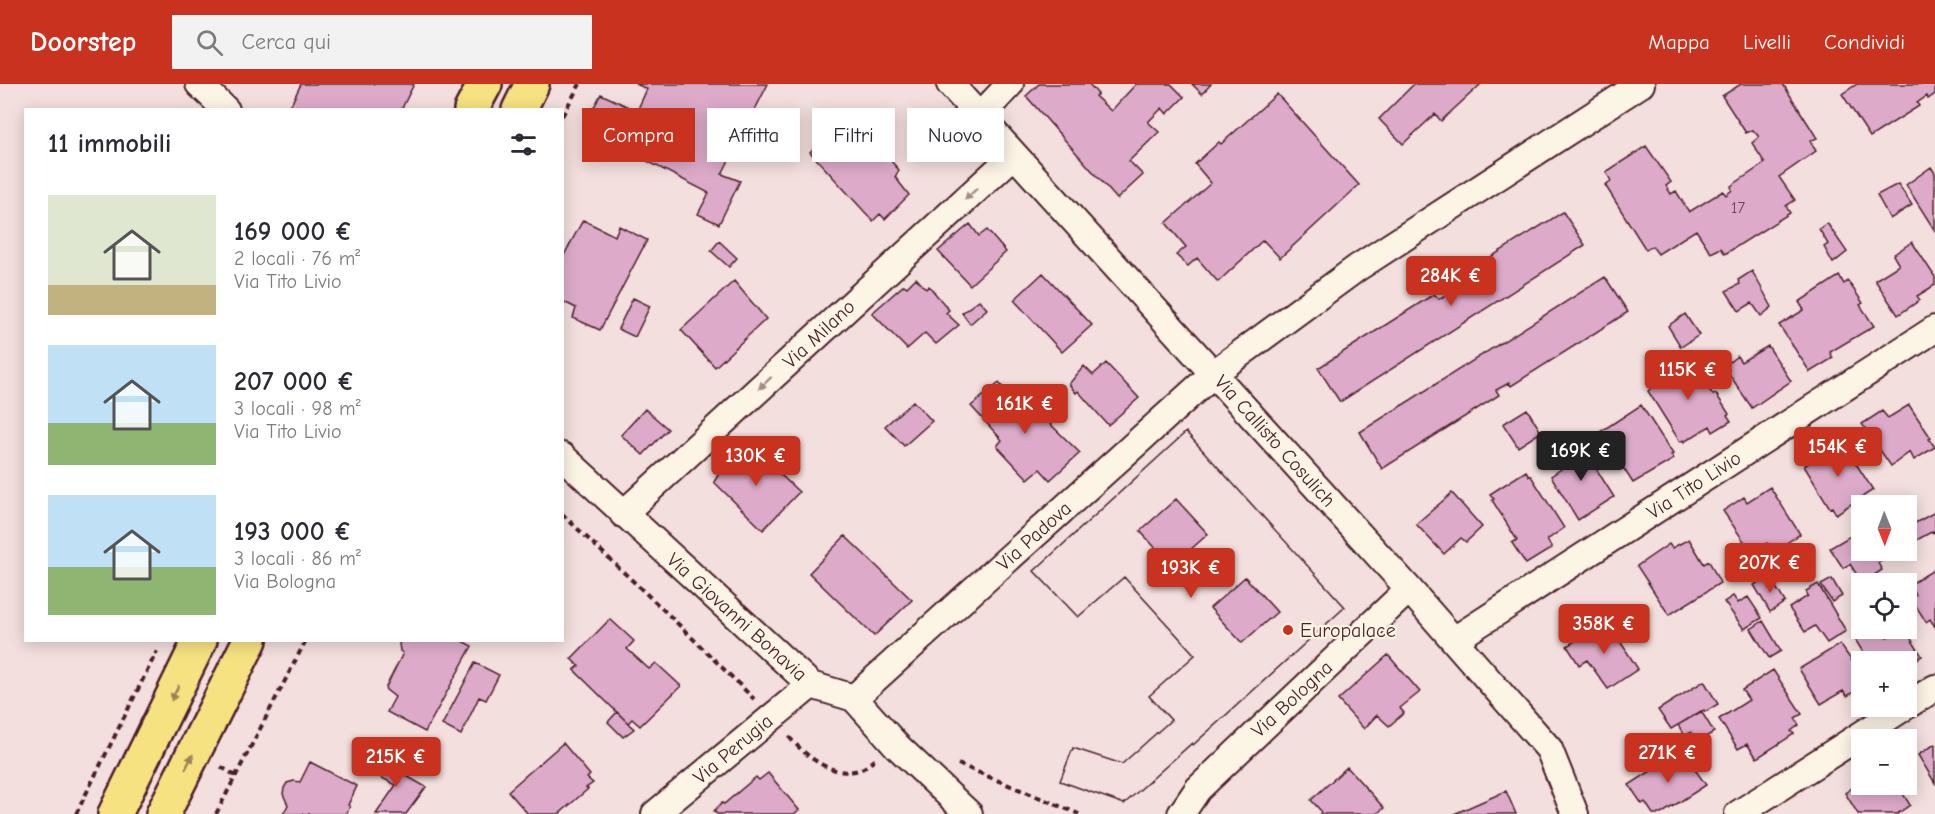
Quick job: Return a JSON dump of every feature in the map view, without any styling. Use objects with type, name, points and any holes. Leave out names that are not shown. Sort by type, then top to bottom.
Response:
[{"type":"main road","points":[[472,108],[485,84]]},
{"type":"main road","points":[[520,108],[532,84]]},
{"type":"main road","points":[[115,814],[199,642]]},
{"type":"main road","points":[[163,814],[249,642]]},
{"type":"street","points":[[199,84],[224,108]]},
{"type":"street","name":"Via Callisto Cosulich","points":[[950,84],[971,108]]},
{"type":"street","points":[[987,108],[1010,84]]},
{"type":"street","name":"Via Padova","points":[[854,698],[1214,374],[1357,268],[1641,84]]},
{"type":"street","name":"Via Callisto Cosulich","points":[[1004,144],[1409,589],[1549,749],[1575,814]]},
{"type":"street","name":"Via Milano","points":[[623,514],[1014,155]]},
{"type":"street","name":"Via Tito Livio","points":[[1454,640],[1935,329]]},
{"type":"street","name":"Via Giovanni Bonavia","points":[[564,458],[811,685],[854,698]]},
{"type":"street","name":"Via Bologna","points":[[1181,814],[1198,789],[1409,589]]},
{"type":"street","name":"Via Perugia","points":[[655,814],[811,685]]},
{"type":"street","points":[[1917,699],[1935,688]]},
{"type":"street","points":[[854,698],[897,746],[969,814]]},
{"type":"street","points":[[1738,814],[1889,717]]},
{"type":"path","points":[[564,112],[580,84]]},
{"type":"path","points":[[216,814],[305,642]]},
{"type":"path","points":[[76,814],[157,650]]},
{"type":"building","points":[[301,84],[414,84],[402,108],[289,108]]},
{"type":"building","points":[[636,84],[768,84],[756,108],[707,108],[707,162],[728,162],[722,174],[740,181],[719,224],[698,214],[709,193],[649,162],[695,162],[695,108],[638,108],[647,89]]},
{"type":"building","points":[[1039,84],[1089,84],[1098,94],[1095,96],[1111,111],[1136,84],[1171,84],[1184,97],[1167,114],[1162,108],[1148,122],[1159,132],[1129,161],[1143,175],[1117,199],[1026,96]]},
{"type":"building","points":[[1192,84],[1211,84],[1202,94]]},
{"type":"building","points":[[1414,84],[1481,84],[1441,121],[1435,114],[1403,144],[1379,119]]},
{"type":"building","points":[[1741,84],[1783,84],[1817,138],[1810,141],[1816,151],[1779,177],[1795,200],[1786,206],[1790,213],[1725,254],[1721,248],[1711,253],[1696,230],[1658,254],[1652,246],[1646,250],[1605,185],[1611,181],[1606,172],[1646,146],[1671,182],[1666,186],[1671,194],[1676,191],[1689,212],[1723,191],[1726,195],[1732,190],[1731,186],[1765,163],[1752,143],[1759,137],[1753,130],[1746,133],[1722,96]]},
{"type":"building","points":[[1857,84],[1935,84],[1935,94],[1928,99],[1927,96],[1917,103],[1919,106],[1870,137],[1842,94]]},
{"type":"building","points":[[601,94],[631,108],[594,108]]},
{"type":"building","points":[[1277,94],[1359,185],[1280,258],[1263,240],[1218,282],[1197,258],[1188,266],[1176,255],[1186,247],[1166,223],[1211,183],[1195,164]]},
{"type":"building","points":[[819,162],[892,162],[899,170],[895,177],[909,195],[885,219],[880,214],[873,221]]},
{"type":"building","points":[[1931,167],[1935,173],[1935,231],[1906,185]]},
{"type":"building","points":[[1898,184],[1912,205],[1890,219],[1877,195]]},
{"type":"building","points":[[1563,212],[1585,245],[1340,402],[1318,368],[1434,294],[1439,299],[1450,292],[1446,285]]},
{"type":"building","points":[[583,220],[615,236],[619,226],[647,240],[600,330],[573,318],[576,308],[564,302],[564,255]]},
{"type":"building","points":[[1827,223],[1847,252],[1833,263],[1824,247],[1828,244],[1819,229]]},
{"type":"building","points":[[970,224],[979,236],[987,230],[1006,252],[970,285],[938,251]]},
{"type":"building","points":[[719,241],[737,258],[729,267],[711,251]]},
{"type":"building","points":[[1912,242],[1935,277],[1935,285],[1917,296],[1920,300],[1898,315],[1875,280],[1899,265],[1893,255]]},
{"type":"building","points":[[1752,271],[1772,307],[1761,316],[1752,303],[1739,311],[1726,291],[1740,284],[1738,280]]},
{"type":"building","points":[[1043,273],[1092,325],[1062,352],[1014,300]]},
{"type":"building","points":[[1839,276],[1844,284],[1848,281],[1863,303],[1860,305],[1874,326],[1830,352],[1833,358],[1810,372],[1779,325],[1804,310],[1799,302]]},
{"type":"building","points":[[1605,277],[1628,312],[1511,386],[1509,383],[1496,390],[1499,395],[1382,469],[1360,432]]},
{"type":"building","points":[[916,278],[926,289],[929,286],[949,310],[946,313],[959,325],[936,344],[925,333],[907,349],[872,313],[904,285],[907,287]]},
{"type":"building","points":[[734,281],[766,319],[715,367],[681,330]]},
{"type":"building","points":[[633,298],[650,306],[635,337],[618,329]]},
{"type":"building","points":[[979,300],[987,309],[970,324],[962,313]]},
{"type":"building","points":[[1685,314],[1699,335],[1681,347],[1668,326]]},
{"type":"building","points":[[1768,346],[1791,381],[1752,408],[1727,371],[1729,370],[1726,365],[1737,356],[1741,362]]},
{"type":"building","points":[[1695,360],[1708,381],[1705,383],[1713,395],[1716,394],[1731,421],[1713,432],[1710,426],[1684,442],[1683,440],[1680,442],[1648,391],[1653,386],[1649,379],[1672,365],[1676,372]]},
{"type":"building","points":[[1106,363],[1139,398],[1108,425],[1069,384],[1084,366],[1093,375]]},
{"type":"building","points":[[999,383],[1035,423],[1042,416],[1080,453],[1050,480],[1040,469],[1028,479],[997,446],[1002,440],[971,406]]},
{"type":"building","points":[[913,401],[932,421],[904,446],[885,426]]},
{"type":"building","points":[[1641,405],[1674,459],[1633,483],[1600,432]]},
{"type":"building","points":[[1909,405],[1935,447],[1914,460],[1910,452],[1891,466],[1862,424],[1882,411],[1888,418]]},
{"type":"building","points":[[645,409],[668,429],[643,455],[621,435]]},
{"type":"building","points":[[1527,409],[1541,432],[1518,447],[1503,424]]},
{"type":"building","name":"Europalace","points":[[1186,432],[1345,607],[1193,745],[1192,743],[1124,804],[1060,781],[1073,748],[1122,764],[1171,720],[1149,696],[1195,655],[1124,577],[1078,617],[1034,571]],"holes":[[[1176,499],[1208,534],[1172,566],[1140,531]],[[1245,577],[1277,612],[1242,643],[1210,608]]]},
{"type":"building","name":"Europalace","points":[[1186,432],[1345,607],[1193,745],[1192,743],[1124,804],[1060,781],[1073,748],[1122,764],[1171,720],[1149,696],[1195,655],[1124,577],[1078,617],[1034,571]]},
{"type":"building","points":[[1578,440],[1614,497],[1578,520],[1551,476],[1567,465],[1560,452]]},
{"type":"building","points":[[1842,442],[1873,490],[1865,495],[1851,495],[1851,504],[1836,514],[1804,466]]},
{"type":"building","points":[[749,445],[799,492],[763,530],[714,482],[720,472]]},
{"type":"building","points":[[1526,471],[1564,528],[1547,540],[1552,548],[1526,564],[1512,543],[1517,540],[1490,494]]},
{"type":"building","points":[[1770,487],[1800,534],[1773,552],[1767,543],[1752,553],[1723,511],[1744,497],[1747,502]]},
{"type":"building","points":[[1452,493],[1482,527],[1466,542],[1461,538],[1444,554],[1416,524]]},
{"type":"building","points":[[1935,512],[1935,534],[1933,531],[1917,540],[1917,522]]},
{"type":"building","points":[[845,536],[912,600],[874,636],[809,573]]},
{"type":"building","points":[[1851,536],[1851,561],[1881,561],[1878,563],[1882,570],[1877,573],[1856,573],[1850,564],[1843,568],[1830,548]]},
{"type":"building","points":[[1689,539],[1704,564],[1709,561],[1720,583],[1669,615],[1637,566],[1669,544],[1672,548]]},
{"type":"building","points":[[1935,569],[1935,627],[1930,619],[1926,622],[1917,608],[1917,580]]},
{"type":"building","points":[[1769,576],[1785,602],[1770,612],[1754,585]]},
{"type":"building","points":[[1832,579],[1842,596],[1832,602],[1821,585]]},
{"type":"building","points":[[1818,584],[1846,631],[1827,643],[1815,626],[1805,632],[1789,608],[1808,596],[1806,591]]},
{"type":"building","points":[[1733,596],[1738,603],[1748,597],[1762,618],[1744,629],[1724,602]]},
{"type":"building","points":[[610,619],[634,641],[627,649],[649,669],[656,663],[681,686],[640,726],[632,719],[628,723],[574,670],[579,666],[571,659]]},
{"type":"building","points":[[1607,621],[1638,669],[1608,689],[1587,660],[1579,665],[1567,646]]},
{"type":"building","points":[[1763,621],[1781,651],[1769,658],[1751,629]]},
{"type":"building","points":[[1855,639],[1911,639],[1922,656],[1917,659],[1917,651],[1862,651]]},
{"type":"building","points":[[400,642],[464,642],[472,646],[425,732],[387,712],[395,697],[385,689],[403,653],[400,651]]},
{"type":"building","points":[[1840,644],[1851,660],[1851,694],[1847,696],[1843,691],[1821,704],[1799,669]]},
{"type":"building","points":[[1388,655],[1420,692],[1400,708],[1404,713],[1389,726],[1377,715],[1364,729],[1338,700]]},
{"type":"building","points":[[475,663],[499,675],[486,700],[479,697],[461,735],[442,725]]},
{"type":"building","points":[[1773,670],[1802,714],[1795,718],[1799,725],[1791,731],[1794,734],[1757,758],[1747,744],[1738,749],[1719,719],[1749,700],[1742,690]]},
{"type":"building","points":[[1704,681],[1718,704],[1671,729],[1658,710]]},
{"type":"building","points":[[1701,711],[1714,732],[1697,742],[1691,732],[1685,736],[1678,725]]},
{"type":"building","points":[[617,712],[634,729],[623,737],[608,722]]},
{"type":"building","points":[[563,743],[590,775],[587,778],[593,783],[559,814],[528,814],[508,791]]},
{"type":"building","points":[[1935,744],[1935,783],[1918,755]]},
{"type":"building","points":[[1682,751],[1706,785],[1661,814],[1653,814],[1645,802],[1642,804],[1629,785]]},
{"type":"building","points":[[371,756],[426,787],[406,814],[376,814],[396,785],[364,769]]},
{"type":"building","points":[[310,762],[357,786],[346,814],[283,814],[288,805],[283,794],[284,788],[287,783],[300,782]]},
{"type":"building","points":[[1347,767],[1384,808],[1376,814],[1320,814],[1321,811],[1311,800]]},
{"type":"building","points":[[768,773],[799,810],[794,814],[717,814],[714,811],[756,777],[759,780]]},
{"type":"building","points":[[1851,789],[1851,795],[1904,795],[1910,805],[1897,814],[1858,814],[1845,793]]},
{"type":"building","points":[[1506,791],[1516,814],[1454,814]]},
{"type":"place","name":"Europalace","points":[[1288,630]]}]
